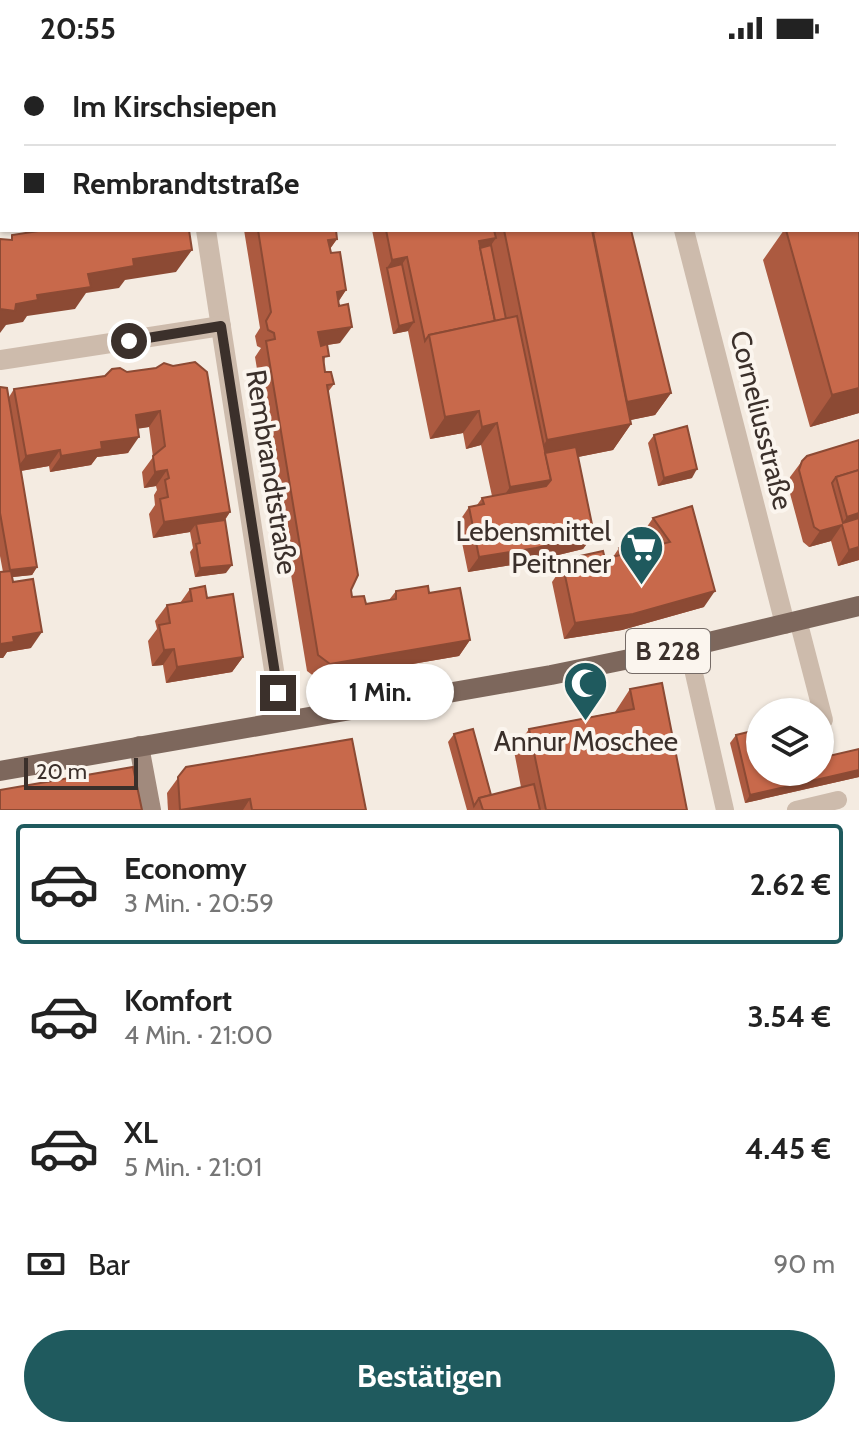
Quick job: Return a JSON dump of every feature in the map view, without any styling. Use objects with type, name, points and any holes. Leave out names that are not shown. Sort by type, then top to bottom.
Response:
[{"type":"main road","name":"B 228","points":[[0,771],[551,675],[688,647],[859,606]]},
{"type":"main road","points":[[139,746],[151,810]]},
{"type":"street","name":"Rembrandtstraße","points":[[206,232],[282,722]]},
{"type":"street","name":"Corneliusstraße","points":[[685,232],[791,622]]},
{"type":"street","points":[[0,360],[221,326]]},
{"type":"lane","points":[[791,622],[817,698]]},
{"type":"lane","points":[[688,647],[725,810]]},
{"type":"lane","points":[[796,810],[838,800]]},
{"type":"building","points":[[32,232],[189,232],[192,250],[133,259],[134,266],[88,274],[91,287],[37,295],[38,300],[16,304],[15,311],[0,309],[0,239],[12,240],[12,235]]},
{"type":"building","points":[[258,232],[336,232],[337,239],[328,240],[331,253],[340,252],[346,290],[337,292],[339,306],[348,304],[352,327],[318,332],[321,346],[327,344],[329,356],[323,357],[325,372],[331,372],[334,384],[327,385],[358,575],[351,590],[352,597],[364,596],[366,604],[396,599],[396,591],[428,586],[429,593],[460,588],[470,640],[330,664],[318,655],[266,341],[275,339],[266,321],[271,312]]},
{"type":"building","points":[[386,232],[494,232],[496,238],[479,241],[495,321],[429,335],[425,341],[407,257],[392,260]]},
{"type":"building","points":[[504,232],[592,232],[631,424],[547,440]]},
{"type":"building","points":[[593,232],[631,232],[671,393],[627,402]]},
{"type":"building","points":[[787,232],[859,232],[859,388],[832,395]]},
{"type":"building","points":[[491,245],[506,319],[495,321],[480,248]]},
{"type":"building","points":[[402,264],[414,322],[399,326],[387,268]]},
{"type":"building","points":[[517,316],[551,480],[510,487],[497,423],[482,427],[479,411],[445,417],[429,335]]},
{"type":"building","points":[[195,362],[207,372],[230,512],[164,522],[160,499],[168,497],[165,480],[169,478],[167,470],[155,472],[153,456],[165,446],[160,411],[136,415],[139,437],[101,442],[102,449],[61,456],[60,450],[26,456],[14,389],[105,376],[112,369],[120,368],[127,372],[156,368],[164,363],[173,366]]},
{"type":"building","points":[[0,387],[7,388],[37,567],[10,570],[0,513]]},
{"type":"building","points":[[687,426],[697,469],[664,478],[654,435]]},
{"type":"building","points":[[859,440],[859,470],[836,477],[832,483],[843,523],[859,518],[859,547],[849,550],[842,525],[820,531],[814,527],[799,470],[807,456]]},
{"type":"building","points":[[576,447],[594,534],[479,557],[469,507],[484,504],[482,498],[546,486],[551,480],[545,453]]},
{"type":"building","points":[[859,470],[859,513],[847,517],[836,477]]},
{"type":"building","points":[[692,506],[715,591],[633,614],[575,623],[563,566],[582,563],[580,556],[603,551],[605,559],[620,555],[619,548],[635,544],[637,550],[670,542],[653,518]]},
{"type":"building","points":[[225,520],[232,565],[200,568],[196,524]]},
{"type":"building","points":[[11,571],[13,582],[33,579],[42,632],[13,637],[14,642],[0,644],[0,572]]},
{"type":"building","points":[[205,586],[207,598],[233,594],[243,657],[177,667],[174,649],[164,650],[159,625],[170,623],[167,605],[192,601],[190,589]]},
{"type":"building","points":[[662,683],[687,810],[546,810],[529,729],[634,709],[630,689]]},
{"type":"building","points":[[473,729],[491,795],[479,798],[474,806],[454,734]]},
{"type":"building","points":[[746,732],[746,778],[736,735]]},
{"type":"building","points":[[352,739],[366,810],[252,810],[250,799],[180,810],[178,777],[186,767]]},
{"type":"building","points":[[859,749],[859,770],[834,776],[834,755]]},
{"type":"building","points":[[133,767],[142,810],[0,810],[0,790]]},
{"type":"building","points":[[534,784],[540,810],[483,810],[479,798]]},
{"type":"building","points":[[748,786],[789,786],[750,795]]},
{"type":"place","name":"Lebensmittel Peitnner","points":[[642,586]]},
{"type":"place","name":"Annur Moschee","points":[[586,723]]},
{"type":"route","points":[[129,341],[221,326],[278,693]]}]
